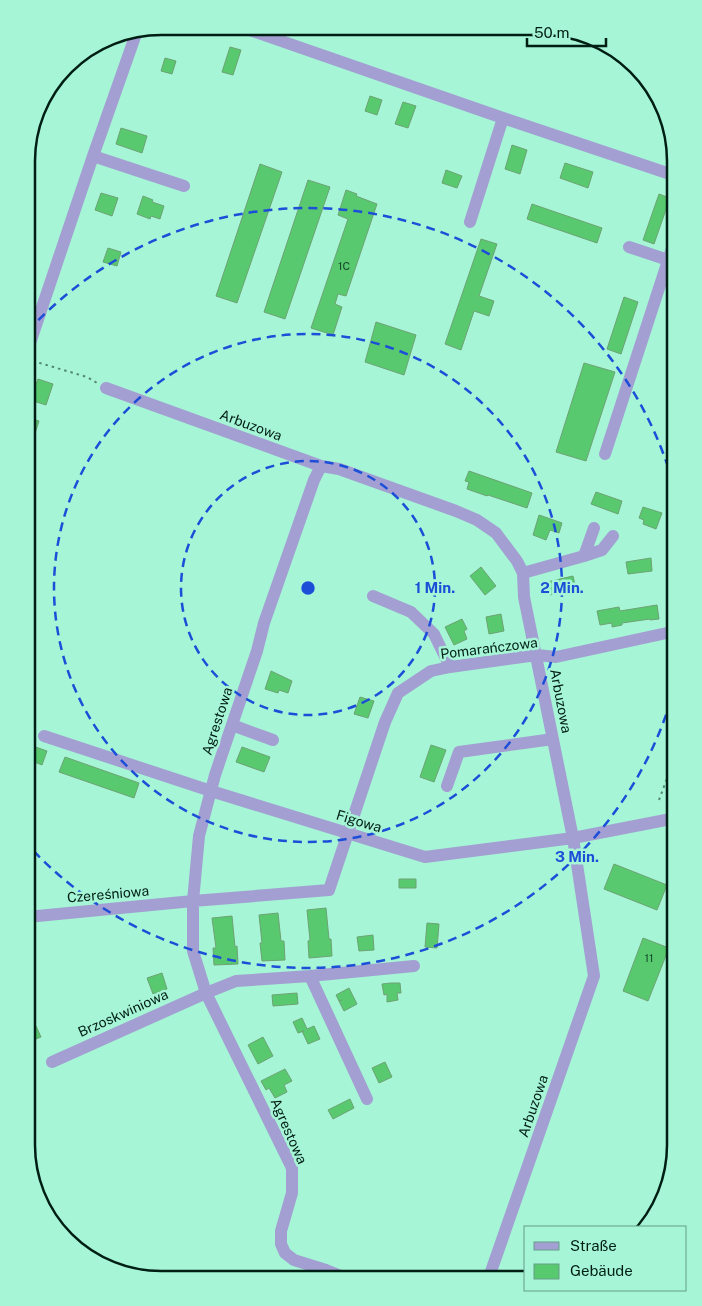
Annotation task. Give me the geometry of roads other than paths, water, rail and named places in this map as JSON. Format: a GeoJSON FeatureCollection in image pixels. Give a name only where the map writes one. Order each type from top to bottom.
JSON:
{"type":"FeatureCollection","features":[{"type":"Feature","properties":{"kind":"street"},"geometry":{"type":"LineString","coordinates":[[264,35],[667,173]]}},
{"type":"Feature","properties":{"kind":"street"},"geometry":{"type":"LineString","coordinates":[[35,328],[135,38]]}},
{"type":"Feature","properties":{"kind":"street"},"geometry":{"type":"LineString","coordinates":[[470,222],[503,118]]}},
{"type":"Feature","properties":{"kind":"street"},"geometry":{"type":"LineString","coordinates":[[93,156],[184,186]]}},
{"type":"Feature","properties":{"kind":"street"},"geometry":{"type":"LineString","coordinates":[[629,247],[667,260]]}},
{"type":"Feature","properties":{"kind":"street"},"geometry":{"type":"LineString","coordinates":[[605,454],[667,263]]}},
{"type":"Feature","properties":{"kind":"street","name":"Arbuzowa"},"geometry":{"type":"LineString","coordinates":[[106,388],[321,466],[339,469],[456,510],[477,520],[496,533],[517,561],[523,573],[524,598],[573,838],[594,976],[491,1271]]}},
{"type":"Feature","properties":{"kind":"street","name":"Agrestowa"},"geometry":{"type":"LineString","coordinates":[[321,466],[264,623],[257,651],[211,791],[199,836],[193,901],[194,951],[206,993],[292,1168],[292,1193],[281,1231],[281,1244],[285,1253],[294,1260],[328,1271]]}},
{"type":"Feature","properties":{"kind":"street"},"geometry":{"type":"LineString","coordinates":[[584,556],[594,528]]}},
{"type":"Feature","properties":{"kind":"street"},"geometry":{"type":"LineString","coordinates":[[523,573],[602,550],[613,536]]}},
{"type":"Feature","properties":{"kind":"street"},"geometry":{"type":"LineString","coordinates":[[373,596],[411,612],[434,634],[450,666]]}},
{"type":"Feature","properties":{"kind":"street","name":"Pomarańczowa"},"geometry":{"type":"LineString","coordinates":[[193,901],[329,890],[385,722],[398,693],[431,671],[450,666],[536,655],[556,658],[667,633]]}},
{"type":"Feature","properties":{"kind":"street"},"geometry":{"type":"LineString","coordinates":[[232,725],[273,740]]}},
{"type":"Feature","properties":{"kind":"street","name":"Figowa"},"geometry":{"type":"LineString","coordinates":[[44,736],[211,791],[425,857],[573,838],[667,820]]}},
{"type":"Feature","properties":{"kind":"street"},"geometry":{"type":"LineString","coordinates":[[447,786],[459,752],[553,739]]}},
{"type":"Feature","properties":{"kind":"street","name":"Czereśniowa"},"geometry":{"type":"LineString","coordinates":[[35,916],[193,901]]}},
{"type":"Feature","properties":{"kind":"street"},"geometry":{"type":"LineString","coordinates":[[206,993],[236,981],[414,966]]}},
{"type":"Feature","properties":{"kind":"street"},"geometry":{"type":"LineString","coordinates":[[310,976],[367,1099]]}},
{"type":"Feature","properties":{"kind":"street","name":"Brzoskwiniowa"},"geometry":{"type":"LineString","coordinates":[[52,1062],[206,993]]}}]}
